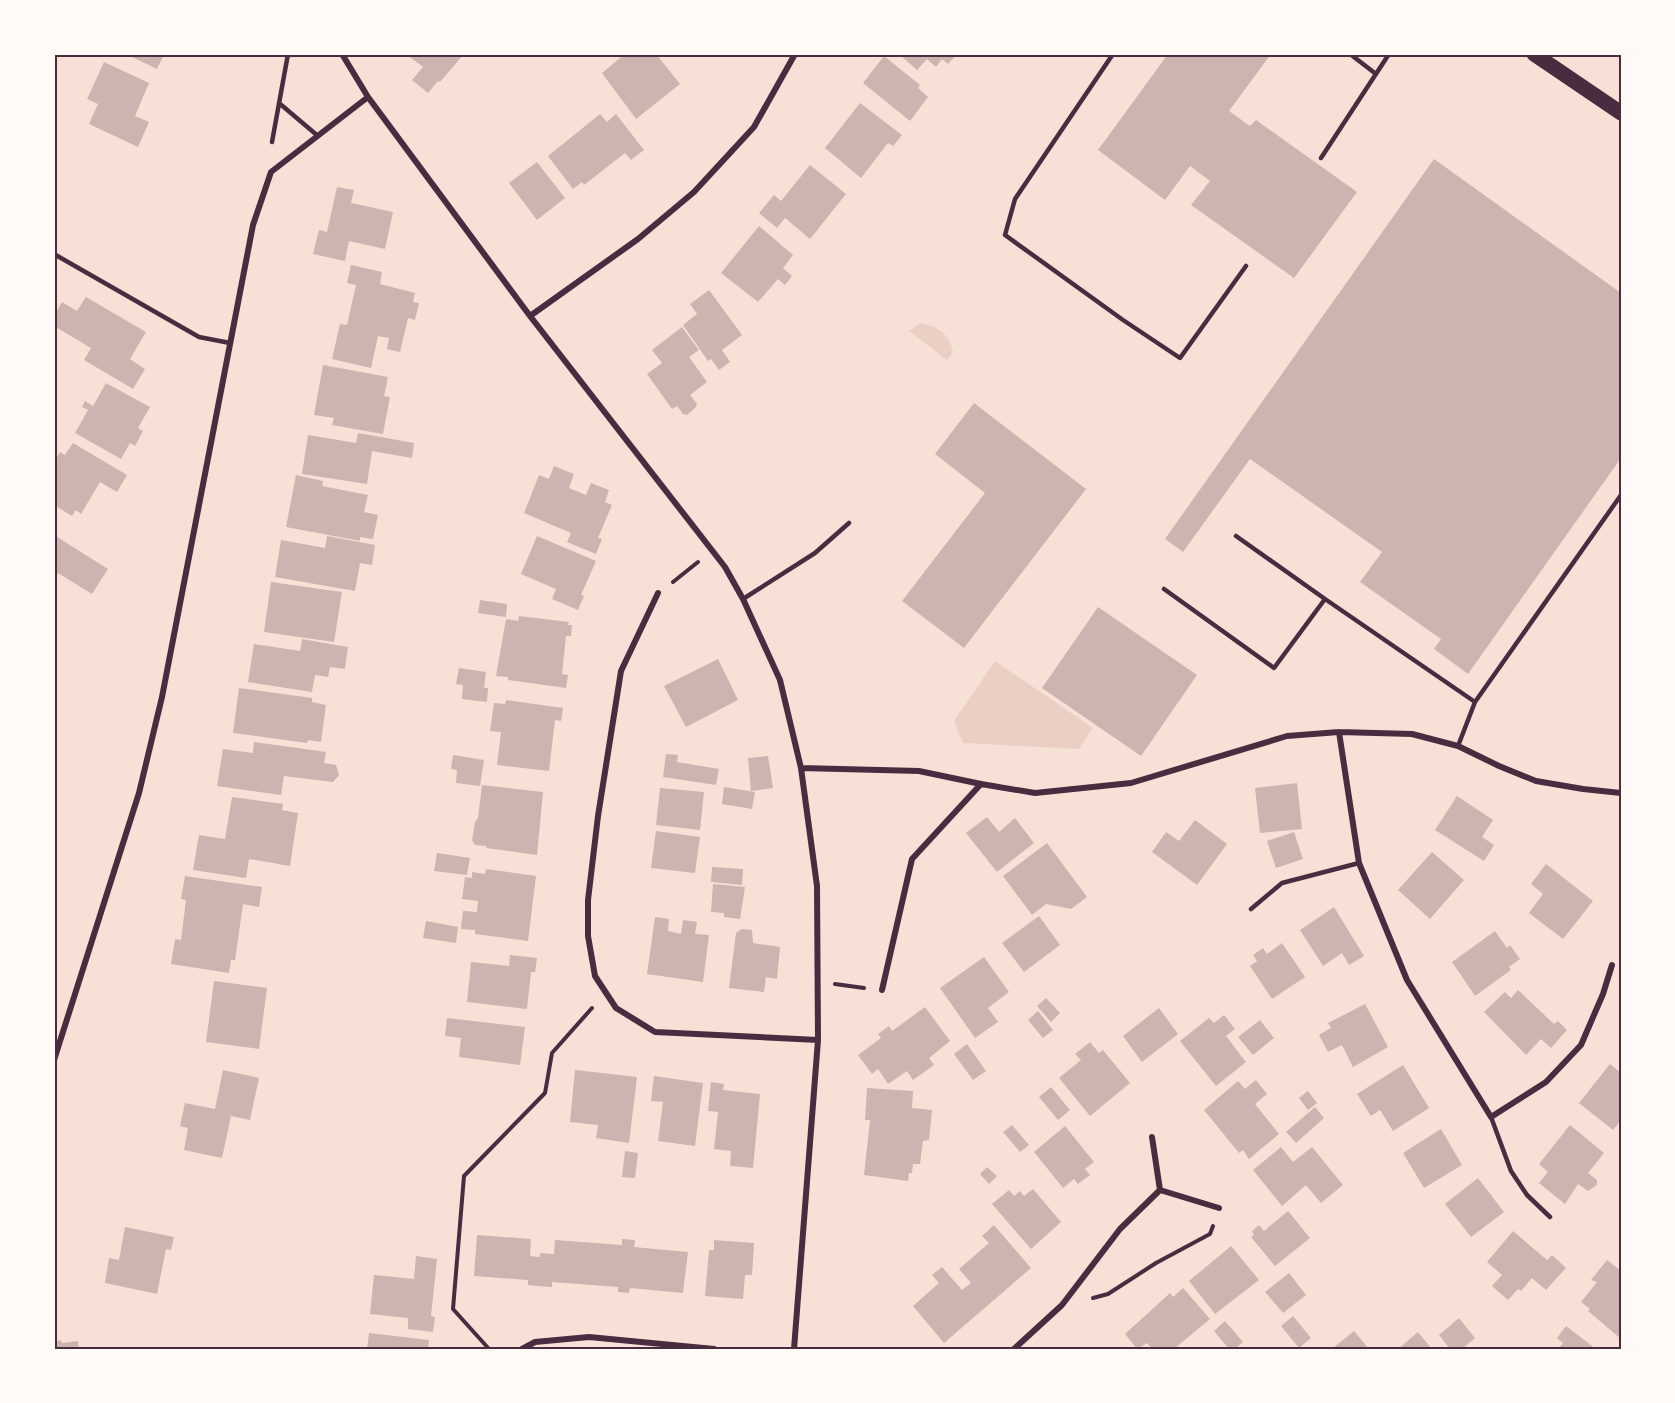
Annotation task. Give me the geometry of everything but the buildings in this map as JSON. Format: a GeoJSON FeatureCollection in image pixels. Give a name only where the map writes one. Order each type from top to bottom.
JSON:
{"type":"FeatureCollection","features":[{"type":"Feature","properties":{"kind":"main road"},"geometry":{"type":"LineString","coordinates":[[1534,54],[1621,112]]}},
{"type":"Feature","properties":{"kind":"street"},"geometry":{"type":"LineString","coordinates":[[342,54],[368,97],[530,316],[725,567],[743,599],[780,680],[801,768],[817,886],[818,1040],[794,1349]]}},
{"type":"Feature","properties":{"kind":"street"},"geometry":{"type":"LineString","coordinates":[[530,316],[638,239],[694,192],[754,127],[795,54]]}},
{"type":"Feature","properties":{"kind":"street"},"geometry":{"type":"LineString","coordinates":[[54,1060],[141,782],[162,697],[253,225],[271,172],[368,97]]}},
{"type":"Feature","properties":{"kind":"street"},"geometry":{"type":"LineString","coordinates":[[658,593],[621,671],[598,816],[588,900],[588,936],[595,976],[616,1008],[655,1032],[818,1040]]}},
{"type":"Feature","properties":{"kind":"street"},"geometry":{"type":"LineString","coordinates":[[801,768],[919,771],[1035,793],[1131,783],[1287,736],[1339,732],[1412,734],[1458,746],[1498,766],[1536,781],[1621,793]]}},
{"type":"Feature","properties":{"kind":"street"},"geometry":{"type":"LineString","coordinates":[[1339,732],[1359,863],[1407,980],[1491,1118],[1546,1082],[1581,1045],[1603,994],[1612,965]]}},
{"type":"Feature","properties":{"kind":"street"},"geometry":{"type":"LineString","coordinates":[[882,990],[912,859],[981,784]]}},
{"type":"Feature","properties":{"kind":"street"},"geometry":{"type":"LineString","coordinates":[[1152,1137],[1160,1190]]}},
{"type":"Feature","properties":{"kind":"street"},"geometry":{"type":"LineString","coordinates":[[1160,1190],[1219,1208]]}},
{"type":"Feature","properties":{"kind":"street"},"geometry":{"type":"LineString","coordinates":[[1014,1349],[1062,1305],[1120,1229],[1160,1190]]}},
{"type":"Feature","properties":{"kind":"street"},"geometry":{"type":"LineString","coordinates":[[522,1349],[535,1342],[589,1337],[714,1349]]}},
{"type":"Feature","properties":{"kind":"lane"},"geometry":{"type":"LineString","coordinates":[[272,142],[288,54]]}},
{"type":"Feature","properties":{"kind":"lane"},"geometry":{"type":"LineString","coordinates":[[1113,54],[1015,199],[1005,235],[1180,358],[1246,266]]}},
{"type":"Feature","properties":{"kind":"lane"},"geometry":{"type":"LineString","coordinates":[[1350,54],[1376,74]]}},
{"type":"Feature","properties":{"kind":"lane"},"geometry":{"type":"LineString","coordinates":[[1321,158],[1389,54]]}},
{"type":"Feature","properties":{"kind":"lane"},"geometry":{"type":"LineString","coordinates":[[279,103],[318,136]]}},
{"type":"Feature","properties":{"kind":"lane"},"geometry":{"type":"LineString","coordinates":[[54,254],[199,337],[230,343]]}},
{"type":"Feature","properties":{"kind":"lane"},"geometry":{"type":"LineString","coordinates":[[1458,746],[1475,702],[1621,495]]}},
{"type":"Feature","properties":{"kind":"lane"},"geometry":{"type":"LineString","coordinates":[[743,599],[815,553],[849,523]]}},
{"type":"Feature","properties":{"kind":"lane"},"geometry":{"type":"LineString","coordinates":[[1236,536],[1475,702]]}},
{"type":"Feature","properties":{"kind":"lane"},"geometry":{"type":"LineString","coordinates":[[1164,589],[1274,668],[1325,599]]}},
{"type":"Feature","properties":{"kind":"lane"},"geometry":{"type":"LineString","coordinates":[[1251,909],[1282,883],[1359,863]]}},
{"type":"Feature","properties":{"kind":"lane"},"geometry":{"type":"LineString","coordinates":[[1491,1118],[1511,1171],[1527,1195],[1550,1217]]}},
{"type":"Feature","properties":{"kind":"path"},"geometry":{"type":"LineString","coordinates":[[658,593],[712,551]]}},
{"type":"Feature","properties":{"kind":"path"},"geometry":{"type":"LineString","coordinates":[[817,982],[882,990]]}},
{"type":"Feature","properties":{"kind":"path"},"geometry":{"type":"LineString","coordinates":[[489,1349],[453,1309],[464,1176],[545,1093],[552,1053],[605,993]]}},
{"type":"Feature","properties":{"kind":"path"},"geometry":{"type":"LineString","coordinates":[[1062,1305],[1108,1294],[1156,1263],[1210,1234],[1219,1208]]}},
{"type":"Feature","properties":{"kind":"shaded area"},"geometry":{"type":"Polygon","coordinates":[[[921,323],[938,329],[949,340],[953,352],[947,360],[909,331],[921,323]]]}},
{"type":"Feature","properties":{"kind":"shaded area"},"geometry":{"type":"Polygon","coordinates":[[[995,661],[1093,728],[1079,749],[963,743],[954,721],[995,661]]]}}]}
